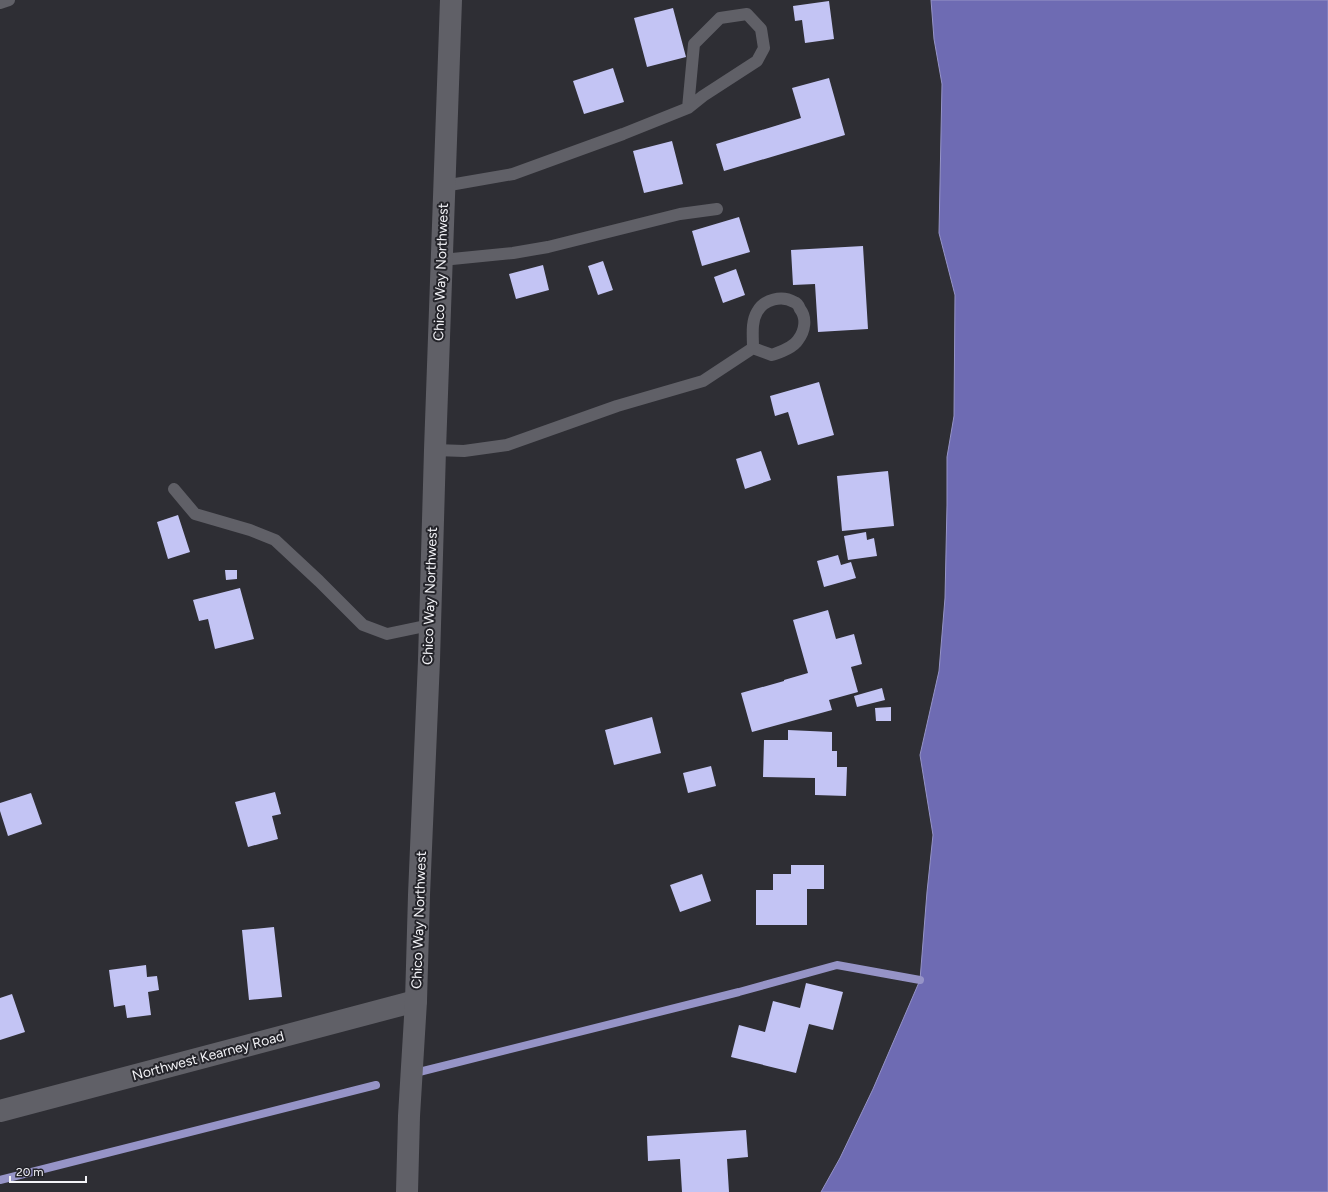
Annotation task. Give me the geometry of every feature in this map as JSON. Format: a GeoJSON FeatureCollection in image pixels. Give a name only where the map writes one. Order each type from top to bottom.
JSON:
{"type":"FeatureCollection","features":[{"type":"Feature","properties":{"kind":"main road","name":"Chico Way Northwest"},"geometry":{"type":"LineString","coordinates":[[408,1192],[409,1116],[416,1001],[451,0]]}},
{"type":"Feature","properties":{"kind":"main road","name":"Northwest Kearney Road"},"geometry":{"type":"LineString","coordinates":[[0,1111],[416,1001]]}},
{"type":"Feature","properties":{"kind":"lane"},"geometry":{"type":"LineString","coordinates":[[0,3],[9,0]]}},
{"type":"Feature","properties":{"kind":"lane"},"geometry":{"type":"LineString","coordinates":[[444,186],[513,174],[623,134],[688,108],[703,96],[757,61],[764,48],[761,29],[747,14],[720,18],[694,44],[688,108]]}},
{"type":"Feature","properties":{"kind":"lane"},"geometry":{"type":"LineString","coordinates":[[442,260],[513,254],[548,247],[680,214],[717,209]]}},
{"type":"Feature","properties":{"kind":"lane"},"geometry":{"type":"LineString","coordinates":[[783,298],[796,302],[804,314],[804,326],[798,341],[785,350],[772,355],[753,348],[752,329],[757,312],[769,300],[783,298]]}},
{"type":"Feature","properties":{"kind":"lane"},"geometry":{"type":"LineString","coordinates":[[435,450],[464,451],[507,445],[617,406],[703,381],[753,348]]}},
{"type":"Feature","properties":{"kind":"lane"},"geometry":{"type":"LineString","coordinates":[[174,489],[195,514],[250,530],[275,540],[319,581],[363,626],[388,634],[430,625]]}},
{"type":"Feature","properties":{"kind":"shaded area"},"geometry":{"type":"Polygon","coordinates":[[[931,0],[1328,0],[1328,1192],[821,1192],[840,1158],[873,1089],[920,980],[933,835],[920,755],[939,671],[945,598],[947,457],[954,416],[955,295],[939,233],[942,84],[934,39],[931,0]]]}},
{"type":"Feature","properties":{"kind":"building"},"geometry":{"type":"Polygon","coordinates":[[[829,1],[834,39],[805,43],[802,20],[795,21],[793,6],[829,1]]]}},
{"type":"Feature","properties":{"kind":"building"},"geometry":{"type":"Polygon","coordinates":[[[673,8],[686,57],[647,67],[634,18],[673,8]]]}},
{"type":"Feature","properties":{"kind":"building"},"geometry":{"type":"Polygon","coordinates":[[[613,68],[624,102],[584,114],[573,81],[613,68]]]}},
{"type":"Feature","properties":{"kind":"building"},"geometry":{"type":"Polygon","coordinates":[[[829,78],[845,135],[724,171],[716,144],[801,118],[792,88],[829,78]]]}},
{"type":"Feature","properties":{"kind":"building"},"geometry":{"type":"Polygon","coordinates":[[[672,141],[683,184],[644,193],[633,151],[672,141]]]}},
{"type":"Feature","properties":{"kind":"building"},"geometry":{"type":"Polygon","coordinates":[[[739,217],[750,252],[702,266],[692,231],[739,217]]]}},
{"type":"Feature","properties":{"kind":"building"},"geometry":{"type":"Polygon","coordinates":[[[863,246],[868,329],[818,332],[815,284],[793,285],[791,250],[863,246]]]}},
{"type":"Feature","properties":{"kind":"building"},"geometry":{"type":"Polygon","coordinates":[[[603,261],[613,290],[598,295],[588,266],[603,261]]]}},
{"type":"Feature","properties":{"kind":"building"},"geometry":{"type":"Polygon","coordinates":[[[543,265],[549,290],[516,299],[509,274],[543,265]]]}},
{"type":"Feature","properties":{"kind":"building"},"geometry":{"type":"Polygon","coordinates":[[[736,269],[745,295],[723,303],[714,277],[736,269]]]}},
{"type":"Feature","properties":{"kind":"building"},"geometry":{"type":"Polygon","coordinates":[[[819,382],[834,435],[798,445],[788,412],[775,416],[770,396],[819,382]]]}},
{"type":"Feature","properties":{"kind":"building"},"geometry":{"type":"Polygon","coordinates":[[[761,451],[771,480],[745,489],[736,459],[761,451]]]}},
{"type":"Feature","properties":{"kind":"building"},"geometry":{"type":"Polygon","coordinates":[[[888,471],[894,526],[842,531],[837,476],[888,471]]]}},
{"type":"Feature","properties":{"kind":"building"},"geometry":{"type":"Polygon","coordinates":[[[178,515],[190,552],[168,559],[157,522],[178,515]]]}},
{"type":"Feature","properties":{"kind":"building"},"geometry":{"type":"Polygon","coordinates":[[[866,532],[867,540],[874,538],[877,556],[848,560],[844,536],[866,532]]]}},
{"type":"Feature","properties":{"kind":"building"},"geometry":{"type":"Polygon","coordinates":[[[838,555],[841,565],[851,562],[856,578],[824,587],[817,561],[838,555]]]}},
{"type":"Feature","properties":{"kind":"building"},"geometry":{"type":"Polygon","coordinates":[[[225,570],[237,570],[237,579],[226,580],[225,570]]]}},
{"type":"Feature","properties":{"kind":"building"},"geometry":{"type":"Polygon","coordinates":[[[240,588],[254,639],[215,649],[208,619],[199,621],[193,600],[240,588]]]}},
{"type":"Feature","properties":{"kind":"building"},"geometry":{"type":"Polygon","coordinates":[[[828,610],[836,639],[854,634],[862,664],[851,667],[858,692],[829,700],[832,710],[752,732],[741,693],[808,673],[793,620],[828,610]]]}},
{"type":"Feature","properties":{"kind":"building"},"geometry":{"type":"Polygon","coordinates":[[[882,688],[885,700],[857,707],[854,696],[882,688]]]}},
{"type":"Feature","properties":{"kind":"building"},"geometry":{"type":"Polygon","coordinates":[[[891,707],[891,721],[876,721],[875,708],[891,707]]]}},
{"type":"Feature","properties":{"kind":"building"},"geometry":{"type":"Polygon","coordinates":[[[652,717],[661,753],[614,765],[605,730],[652,717]]]}},
{"type":"Feature","properties":{"kind":"building"},"geometry":{"type":"Polygon","coordinates":[[[788,730],[832,732],[832,751],[837,751],[837,767],[847,767],[846,796],[815,795],[815,778],[763,777],[764,740],[788,740],[788,730]]]}},
{"type":"Feature","properties":{"kind":"building"},"geometry":{"type":"Polygon","coordinates":[[[711,766],[716,786],[688,793],[683,773],[711,766]]]}},
{"type":"Feature","properties":{"kind":"building"},"geometry":{"type":"Polygon","coordinates":[[[275,792],[281,814],[272,816],[278,839],[248,847],[235,802],[275,792]]]}},
{"type":"Feature","properties":{"kind":"building"},"geometry":{"type":"Polygon","coordinates":[[[31,793],[42,824],[8,836],[0,811],[0,803],[31,793]]]}},
{"type":"Feature","properties":{"kind":"building"},"geometry":{"type":"Polygon","coordinates":[[[791,865],[824,865],[824,889],[807,889],[807,925],[756,925],[756,890],[773,890],[773,874],[791,874],[791,865]]]}},
{"type":"Feature","properties":{"kind":"building"},"geometry":{"type":"Polygon","coordinates":[[[702,874],[711,901],[680,912],[670,885],[702,874]]]}},
{"type":"Feature","properties":{"kind":"building"},"geometry":{"type":"Polygon","coordinates":[[[274,927],[282,997],[249,1000],[242,930],[274,927]]]}},
{"type":"Feature","properties":{"kind":"building"},"geometry":{"type":"Polygon","coordinates":[[[146,965],[147,977],[157,976],[159,990],[148,992],[151,1015],[127,1018],[125,1005],[114,1007],[109,970],[146,965]]]}},
{"type":"Feature","properties":{"kind":"building"},"geometry":{"type":"Polygon","coordinates":[[[806,983],[843,992],[833,1030],[809,1024],[796,1073],[731,1057],[739,1025],[765,1032],[773,1001],[800,1008],[806,983]]]}},
{"type":"Feature","properties":{"kind":"building"},"geometry":{"type":"Polygon","coordinates":[[[12,994],[25,1032],[0,1040],[0,998],[12,994]]]}},
{"type":"Feature","properties":{"kind":"building"},"geometry":{"type":"Polygon","coordinates":[[[746,1130],[748,1157],[727,1159],[729,1192],[682,1192],[680,1159],[648,1161],[647,1136],[746,1130]]]}},
{"type":"Feature","properties":{"kind":"waterway"},"geometry":{"type":"LineString","coordinates":[[419,1072],[739,992],[837,965],[920,980]]}},
{"type":"Feature","properties":{"kind":"waterway"},"geometry":{"type":"LineString","coordinates":[[0,1180],[376,1085]]}}]}
